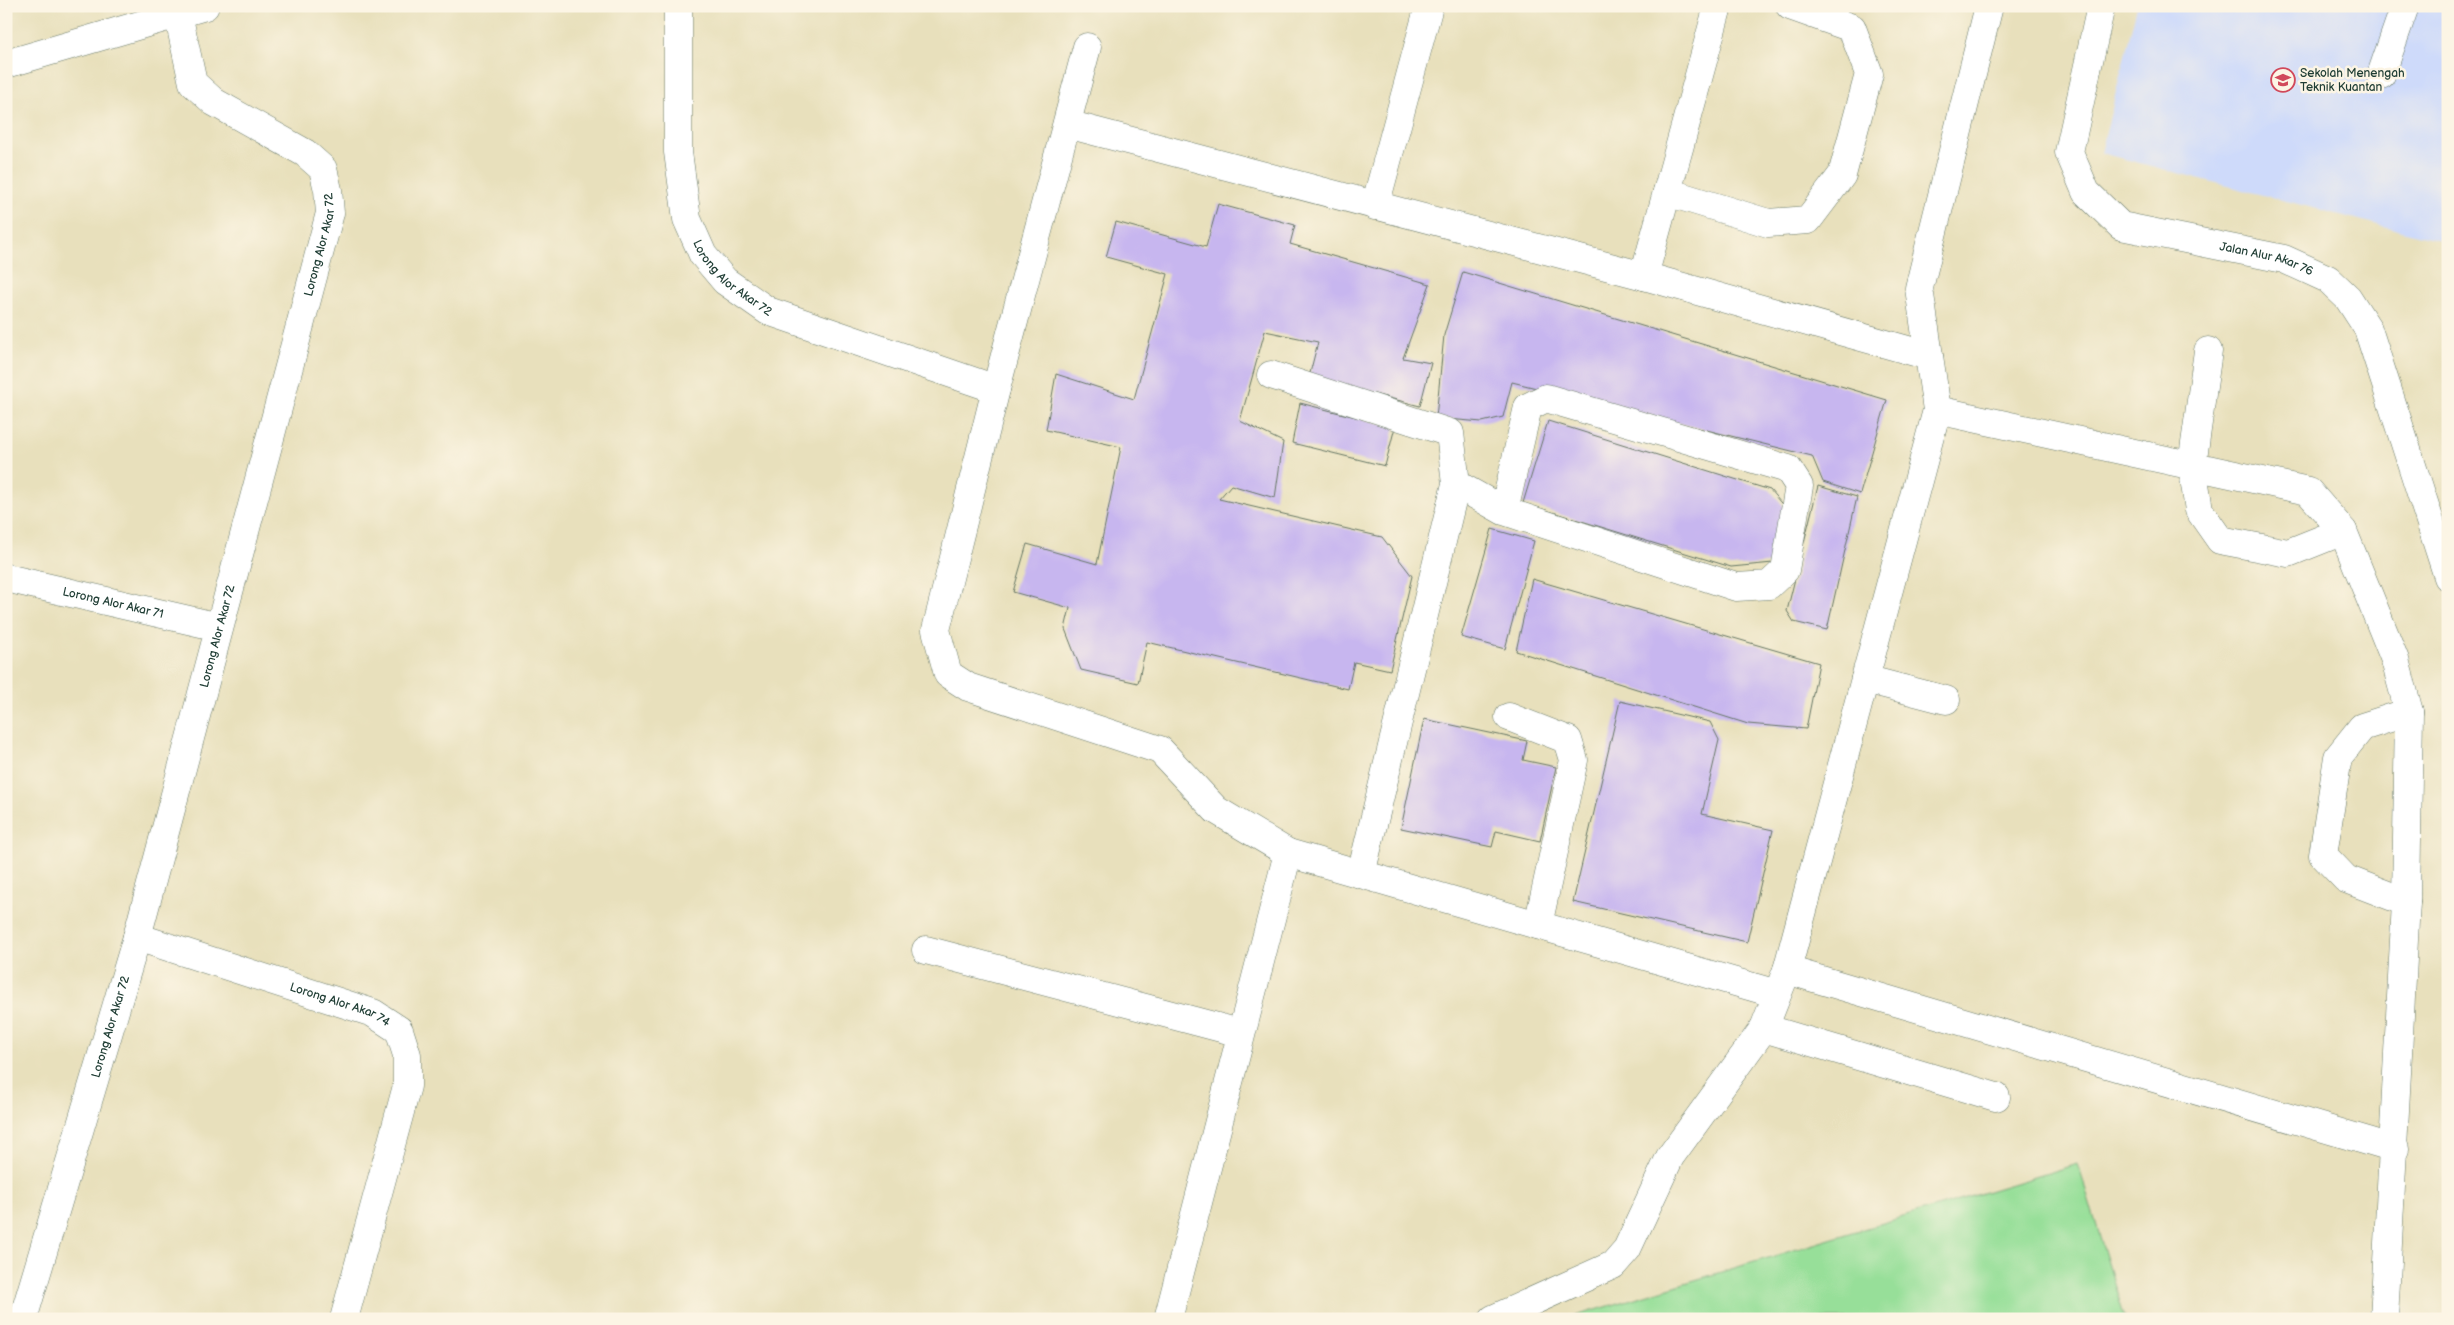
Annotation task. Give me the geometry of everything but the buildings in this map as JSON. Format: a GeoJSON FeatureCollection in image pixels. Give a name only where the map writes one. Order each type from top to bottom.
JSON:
{"type":"FeatureCollection","features":[{"type":"Feature","properties":{"kind":"street"},"geometry":{"type":"LineString","coordinates":[[6,64],[205,6]]}},
{"type":"Feature","properties":{"kind":"street","name":"Lorong Alor Akar 72"},"geometry":{"type":"LineString","coordinates":[[678,6],[678,152],[687,218],[703,255],[725,281],[768,311],[996,389]]}},
{"type":"Feature","properties":{"kind":"street"},"geometry":{"type":"LineString","coordinates":[[1375,206],[1429,6]]}},
{"type":"Feature","properties":{"kind":"street"},"geometry":{"type":"LineString","coordinates":[[1644,276],[1718,6]]}},
{"type":"Feature","properties":{"kind":"street"},"geometry":{"type":"LineString","coordinates":[[1667,192],[1768,223],[1808,220],[1842,175],[1869,74],[1852,28],[1790,6]]}},
{"type":"Feature","properties":{"kind":"street"},"geometry":{"type":"LineString","coordinates":[[1494,1319],[1613,1265],[1627,1249],[1670,1156],[1764,1028],[1782,982],[1937,410],[1919,288],[1989,6]]}},
{"type":"Feature","properties":{"kind":"street","name":"Jalan Alur Akar 76"},"geometry":{"type":"LineString","coordinates":[[2101,6],[2069,152],[2086,192],[2121,226],[2284,259],[2328,279],[2348,298],[2368,329],[2448,577]]}},
{"type":"Feature","properties":{"kind":"street"},"geometry":{"type":"LineString","coordinates":[[2380,76],[2405,6]]}},
{"type":"Feature","properties":{"kind":"street","name":"Lorong Alor Akar 72"},"geometry":{"type":"LineString","coordinates":[[23,1319],[137,937],[330,213],[328,190],[323,169],[304,153],[214,102],[194,83],[178,14]]}},
{"type":"Feature","properties":{"kind":"street"},"geometry":{"type":"LineString","coordinates":[[1087,47],[996,389],[936,630],[948,674],[968,687],[1160,750],[1216,810],[1288,853],[1538,925],[1782,982],[2395,1148]]}},
{"type":"Feature","properties":{"kind":"street"},"geometry":{"type":"LineString","coordinates":[[1067,124],[1644,276],[1929,356]]}},
{"type":"Feature","properties":{"kind":"street"},"geometry":{"type":"LineString","coordinates":[[2208,351],[2192,465],[2199,510],[2220,540],[2288,553],[2343,531]]}},
{"type":"Feature","properties":{"kind":"street"},"geometry":{"type":"LineString","coordinates":[[1272,375],[1450,433],[1456,484],[1361,874]]}},
{"type":"Feature","properties":{"kind":"street"},"geometry":{"type":"LineString","coordinates":[[1456,484],[1504,511],[1736,587],[1769,585],[1785,570],[1800,486],[1788,469],[1546,398],[1528,407],[1504,511]]}},
{"type":"Feature","properties":{"kind":"street"},"geometry":{"type":"LineString","coordinates":[[1937,410],[2308,491],[2343,531],[2395,660],[2409,712],[2406,902],[2395,1148],[2384,1319]]}},
{"type":"Feature","properties":{"kind":"street","name":"Lorong Alor Akar 71"},"geometry":{"type":"LineString","coordinates":[[6,578],[219,627]]}},
{"type":"Feature","properties":{"kind":"street"},"geometry":{"type":"LineString","coordinates":[[1865,679],[1946,700]]}},
{"type":"Feature","properties":{"kind":"street"},"geometry":{"type":"LineString","coordinates":[[2406,902],[2346,878],[2323,855],[2338,757],[2362,726],[2409,712]]}},
{"type":"Feature","properties":{"kind":"street"},"geometry":{"type":"LineString","coordinates":[[1509,717],[1568,740],[1574,760],[1538,925]]}},
{"type":"Feature","properties":{"kind":"street"},"geometry":{"type":"LineString","coordinates":[[1168,1319],[1240,1033],[1288,853]]}},
{"type":"Feature","properties":{"kind":"street","name":"Lorong Alor Akar 74"},"geometry":{"type":"LineString","coordinates":[[137,937],[373,1013],[399,1030],[407,1055],[407,1086],[344,1319]]}},
{"type":"Feature","properties":{"kind":"street"},"geometry":{"type":"LineString","coordinates":[[926,950],[1240,1033]]}},
{"type":"Feature","properties":{"kind":"street"},"geometry":{"type":"LineString","coordinates":[[1764,1028],[1996,1097]]}},
{"type":"Feature","properties":{"kind":"shaded area","name":"Sekolah Menengah Teknik Kuantan"},"geometry":{"type":"Polygon","coordinates":[[[2137,6],[2448,6],[2448,243],[2101,153],[2137,6]]]}},
{"type":"Feature","properties":{"kind":"green space"},"geometry":{"type":"Polygon","coordinates":[[[2078,1164],[2125,1319],[1566,1319],[2078,1164]]]}},
{"type":"Feature","properties":{"kind":"place","name":"Sekolah Menengah Teknik Kuantan"},"geometry":{"type":"Point","coordinates":[2283,80]}}]}
